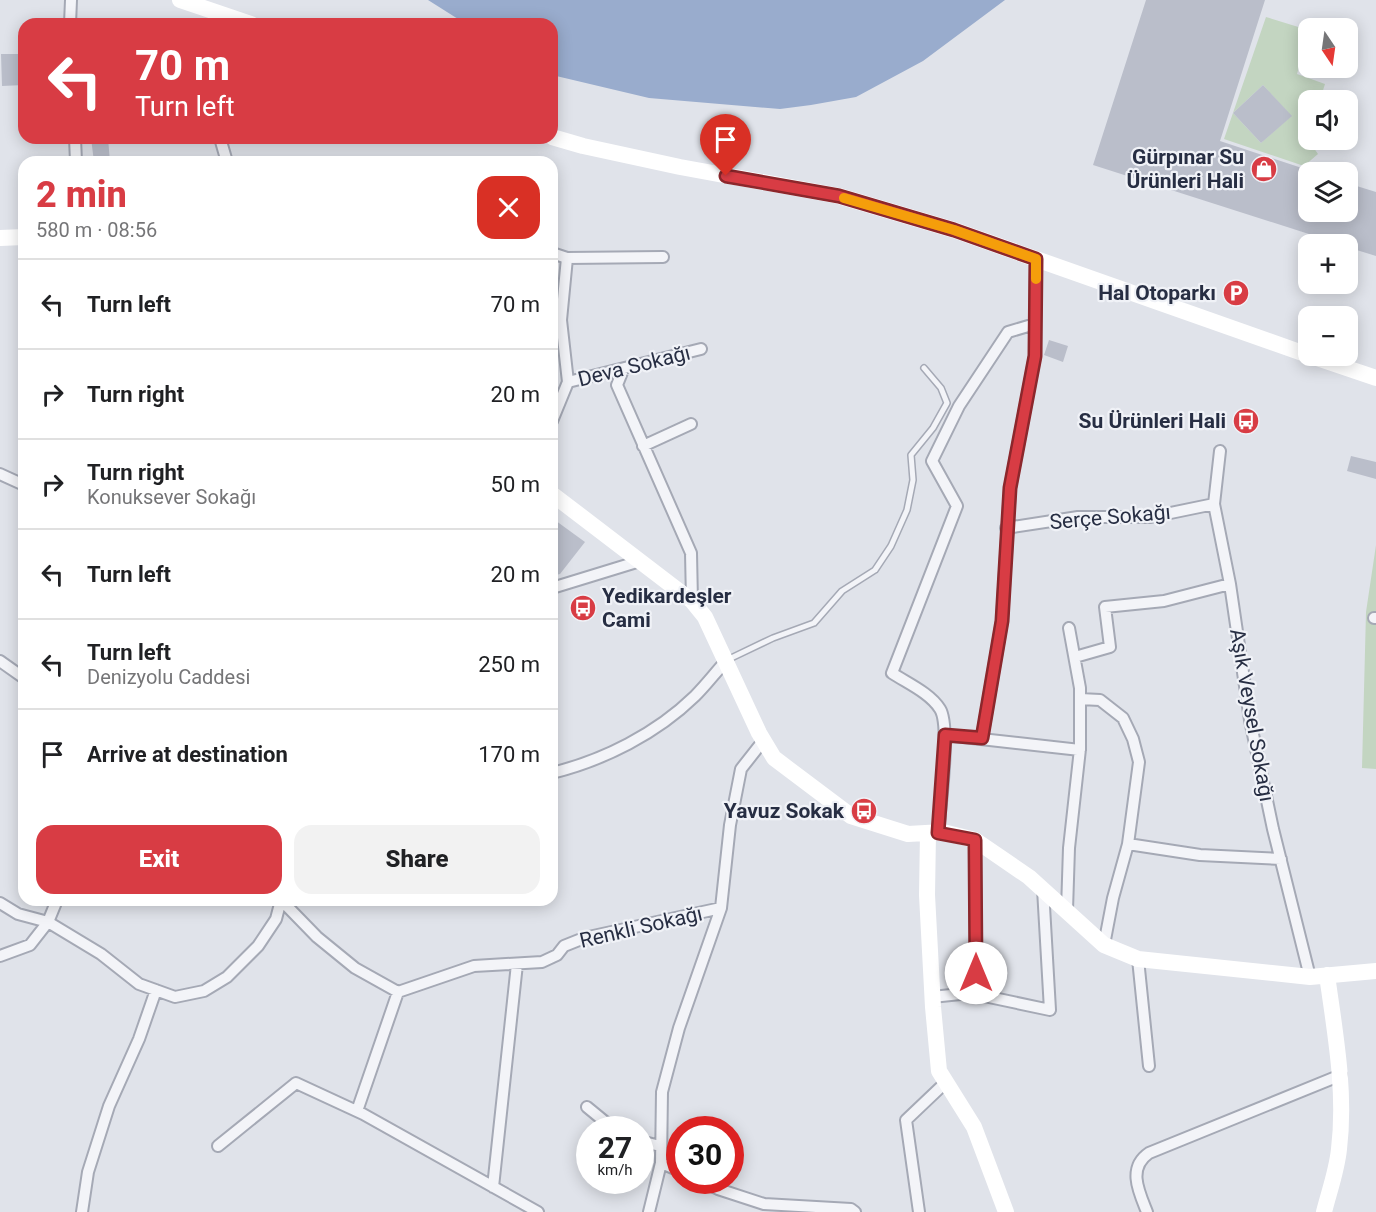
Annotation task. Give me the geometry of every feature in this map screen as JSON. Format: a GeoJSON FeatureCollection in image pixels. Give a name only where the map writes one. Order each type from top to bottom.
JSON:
{"type":"FeatureCollection","features":[{"type":"Feature","properties":{"kind":"street"},"geometry":{"type":"LineString","coordinates":[[70,18],[71,0]]}},
{"type":"Feature","properties":{"kind":"street"},"geometry":{"type":"LineString","coordinates":[[180,0],[233,18]]}},
{"type":"Feature","properties":{"kind":"street"},"geometry":{"type":"LineString","coordinates":[[558,139],[680,167],[839,196],[954,230],[1298,351]]}},
{"type":"Feature","properties":{"kind":"street"},"geometry":{"type":"LineString","coordinates":[[0,238],[18,237]]}},
{"type":"Feature","properties":{"kind":"street"},"geometry":{"type":"LineString","coordinates":[[558,255],[567,258],[663,257]]}},
{"type":"Feature","properties":{"kind":"street"},"geometry":{"type":"LineString","coordinates":[[558,313],[567,258]]}},
{"type":"Feature","properties":{"kind":"street"},"geometry":{"type":"LineString","coordinates":[[982,738],[1002,621],[1010,488],[1035,356],[1036,259]]}},
{"type":"Feature","properties":{"kind":"street"},"geometry":{"type":"LineString","coordinates":[[1006,1212],[974,1127],[939,1071],[932,997],[927,895],[945,735],[941,710],[927,696],[892,673],[957,506],[933,461],[959,406],[1008,332],[1035,324]]}},
{"type":"Feature","properties":{"kind":"street"},"geometry":{"type":"LineString","coordinates":[[558,325],[568,382],[558,406]]}},
{"type":"Feature","properties":{"kind":"street","name":"Deva Sokağı"},"geometry":{"type":"LineString","coordinates":[[568,382],[701,349]]}},
{"type":"Feature","properties":{"kind":"street"},"geometry":{"type":"LineString","coordinates":[[1341,366],[1376,378]]}},
{"type":"Feature","properties":{"kind":"street"},"geometry":{"type":"LineString","coordinates":[[623,370],[617,385],[691,553],[692,601]]}},
{"type":"Feature","properties":{"kind":"street"},"geometry":{"type":"LineString","coordinates":[[643,446],[691,423]]}},
{"type":"Feature","properties":{"kind":"street","name":"Aşık Veysel Sokağı"},"geometry":{"type":"LineString","coordinates":[[1220,451],[1214,504],[1230,584],[1250,720],[1281,859],[1319,976]]}},
{"type":"Feature","properties":{"kind":"street"},"geometry":{"type":"LineString","coordinates":[[0,474],[18,482]]}},
{"type":"Feature","properties":{"kind":"street"},"geometry":{"type":"LineString","coordinates":[[558,499],[692,601],[705,617],[763,741],[774,758],[851,816],[908,834],[933,833],[975,840],[1029,877],[1104,945],[1138,960],[1319,976],[1376,970]]}},
{"type":"Feature","properties":{"kind":"street","name":"Serçe Sokağı"},"geometry":{"type":"LineString","coordinates":[[1006,528],[1078,517],[1150,517],[1214,504]]}},
{"type":"Feature","properties":{"kind":"street"},"geometry":{"type":"LineString","coordinates":[[558,586],[640,561]]}},
{"type":"Feature","properties":{"kind":"street"},"geometry":{"type":"LineString","coordinates":[[1075,657],[1110,647],[1105,607],[1164,601],[1230,584]]}},
{"type":"Feature","properties":{"kind":"street"},"geometry":{"type":"LineString","coordinates":[[1066,910],[1069,848],[1080,750],[1080,699],[1070,628]]}},
{"type":"Feature","properties":{"kind":"street"},"geometry":{"type":"LineString","coordinates":[[0,661],[18,674]]}},
{"type":"Feature","properties":{"kind":"street"},"geometry":{"type":"LineString","coordinates":[[558,771],[607,755],[643,735],[694,696],[726,661]]}},
{"type":"Feature","properties":{"kind":"street"},"geometry":{"type":"LineString","coordinates":[[1080,699],[1100,700],[1123,718],[1133,739],[1139,762],[1128,844],[1113,898],[1104,945]]}},
{"type":"Feature","properties":{"kind":"street"},"geometry":{"type":"LineString","coordinates":[[945,735],[1080,750]]}},
{"type":"Feature","properties":{"kind":"street"},"geometry":{"type":"LineString","coordinates":[[649,1212],[661,1162],[662,1092],[679,1028],[721,908],[730,825],[741,769],[763,741]]}},
{"type":"Feature","properties":{"kind":"street"},"geometry":{"type":"LineString","coordinates":[[970,993],[976,973],[975,840]]}},
{"type":"Feature","properties":{"kind":"street"},"geometry":{"type":"LineString","coordinates":[[1128,844],[1200,855],[1281,859]]}},
{"type":"Feature","properties":{"kind":"street"},"geometry":{"type":"LineString","coordinates":[[932,997],[970,993],[1050,1010],[1043,889]]}},
{"type":"Feature","properties":{"kind":"street"},"geometry":{"type":"LineString","coordinates":[[0,903],[18,914],[48,922],[101,954],[139,984],[175,997],[204,991],[227,977],[258,946],[276,919],[279,906]]}},
{"type":"Feature","properties":{"kind":"street"},"geometry":{"type":"LineString","coordinates":[[0,956],[30,945],[48,922],[55,906]]}},
{"type":"Feature","properties":{"kind":"street"},"geometry":{"type":"LineString","coordinates":[[287,906],[317,937],[355,968],[398,992],[357,1111]]}},
{"type":"Feature","properties":{"kind":"street","name":"Renkli Sokağı"},"geometry":{"type":"LineString","coordinates":[[398,992],[474,966],[542,962],[557,955],[564,946],[584,938],[721,908]]}},
{"type":"Feature","properties":{"kind":"street"},"geometry":{"type":"LineString","coordinates":[[1138,960],[1149,1066]]}},
{"type":"Feature","properties":{"kind":"street"},"geometry":{"type":"LineString","coordinates":[[493,1187],[517,964]]}},
{"type":"Feature","properties":{"kind":"street"},"geometry":{"type":"LineString","coordinates":[[1319,976],[1341,1075],[1339,1151],[1324,1212]]}},
{"type":"Feature","properties":{"kind":"street"},"geometry":{"type":"LineString","coordinates":[[82,1212],[88,1172],[109,1106],[140,1039],[156,990]]}},
{"type":"Feature","properties":{"kind":"street"},"geometry":{"type":"LineString","coordinates":[[1147,1212],[1136,1178],[1141,1159],[1149,1153],[1341,1075]]}},
{"type":"Feature","properties":{"kind":"street"},"geometry":{"type":"LineString","coordinates":[[919,1212],[906,1120],[946,1082]]}},
{"type":"Feature","properties":{"kind":"street"},"geometry":{"type":"LineString","coordinates":[[218,1146],[296,1083],[357,1111],[538,1212]]}},
{"type":"Feature","properties":{"kind":"street"},"geometry":{"type":"LineString","coordinates":[[587,1107],[598,1116]]}},
{"type":"Feature","properties":{"kind":"street"},"geometry":{"type":"LineString","coordinates":[[654,1144],[660,1146]]}},
{"type":"Feature","properties":{"kind":"street"},"geometry":{"type":"LineString","coordinates":[[661,1162],[666,1164]]}},
{"type":"Feature","properties":{"kind":"street"},"geometry":{"type":"LineString","coordinates":[[733,1194],[764,1204],[851,1209],[855,1212]]}},
{"type":"Feature","properties":{"kind":"lane"},"geometry":{"type":"LineString","coordinates":[[726,661],[773,638],[814,624],[842,591],[876,570],[891,546],[907,510],[914,480],[911,455],[933,428],[947,403],[941,388],[924,368]]}},
{"type":"Feature","properties":{"kind":"green space"},"geometry":{"type":"Polygon","coordinates":[[[1266,17],[1298,27],[1298,78],[1308,78],[1325,84],[1323,90],[1298,90],[1298,150],[1315,150],[1318,154],[1309,162],[1298,162],[1298,164],[1224,139],[1266,17]],[[1263,85],[1233,113],[1261,143],[1291,116],[1263,85]]]}},
{"type":"Feature","properties":{"kind":"green space"},"geometry":{"type":"Polygon","coordinates":[[[1376,545],[1376,769],[1362,768],[1366,612],[1376,545]]]}},
{"type":"Feature","properties":{"kind":"water"},"geometry":{"type":"Polygon","coordinates":[[[428,0],[1005,0],[923,61],[856,97],[780,109],[649,98],[558,76],[558,18],[456,18],[428,0]]]}},
{"type":"Feature","properties":{"kind":"building"},"geometry":{"type":"Polygon","coordinates":[[[1146,0],[1265,0],[1220,141],[1298,167],[1298,222],[1358,222],[1358,186],[1376,192],[1376,256],[1358,250],[1358,234],[1309,234],[1093,165],[1146,0]]]}},
{"type":"Feature","properties":{"kind":"building"},"geometry":{"type":"Polygon","coordinates":[[[1,54],[18,54],[18,85],[2,86],[1,54]]]}},
{"type":"Feature","properties":{"kind":"building"},"geometry":{"type":"Polygon","coordinates":[[[1263,85],[1292,116],[1261,143],[1233,113],[1263,85]]]}},
{"type":"Feature","properties":{"kind":"building"},"geometry":{"type":"Polygon","coordinates":[[[92,144],[108,144],[110,156],[93,156],[92,144]]]}},
{"type":"Feature","properties":{"kind":"building"},"geometry":{"type":"Polygon","coordinates":[[[1049,340],[1068,346],[1063,362],[1044,355],[1049,340]]]}},
{"type":"Feature","properties":{"kind":"building"},"geometry":{"type":"Polygon","coordinates":[[[1351,456],[1376,462],[1376,479],[1347,471],[1351,456]]]}},
{"type":"Feature","properties":{"kind":"building"},"geometry":{"type":"Polygon","coordinates":[[[558,522],[585,542],[558,574],[558,522]]]}},
{"type":"Feature","properties":{"kind":"slow traffic"},"geometry":{"type":"LineString","coordinates":[[844,198],[954,230],[1036,259],[1036,279]]}},
{"type":"Feature","properties":{"kind":"place","name":"Gürpınar Su Ürünleri Hali"},"geometry":{"type":"Point","coordinates":[1264,169]}},
{"type":"Feature","properties":{"kind":"place","name":"Hal Otoparkı"},"geometry":{"type":"Point","coordinates":[1236,293]}},
{"type":"Feature","properties":{"kind":"place","name":"Su Ürünleri Hali"},"geometry":{"type":"Point","coordinates":[1246,421]}},
{"type":"Feature","properties":{"kind":"place","name":"Yedikardeşler Cami"},"geometry":{"type":"Point","coordinates":[583,608]}},
{"type":"Feature","properties":{"kind":"place","name":"Yavuz Sokak"},"geometry":{"type":"Point","coordinates":[864,811]}},
{"type":"Feature","properties":{"kind":"route"},"geometry":{"type":"LineString","coordinates":[[726,176],[839,196],[954,230],[1036,259],[1035,356],[1010,488],[1002,621],[982,738],[945,735],[938,833],[943,832],[975,840],[976,973]]}}]}
